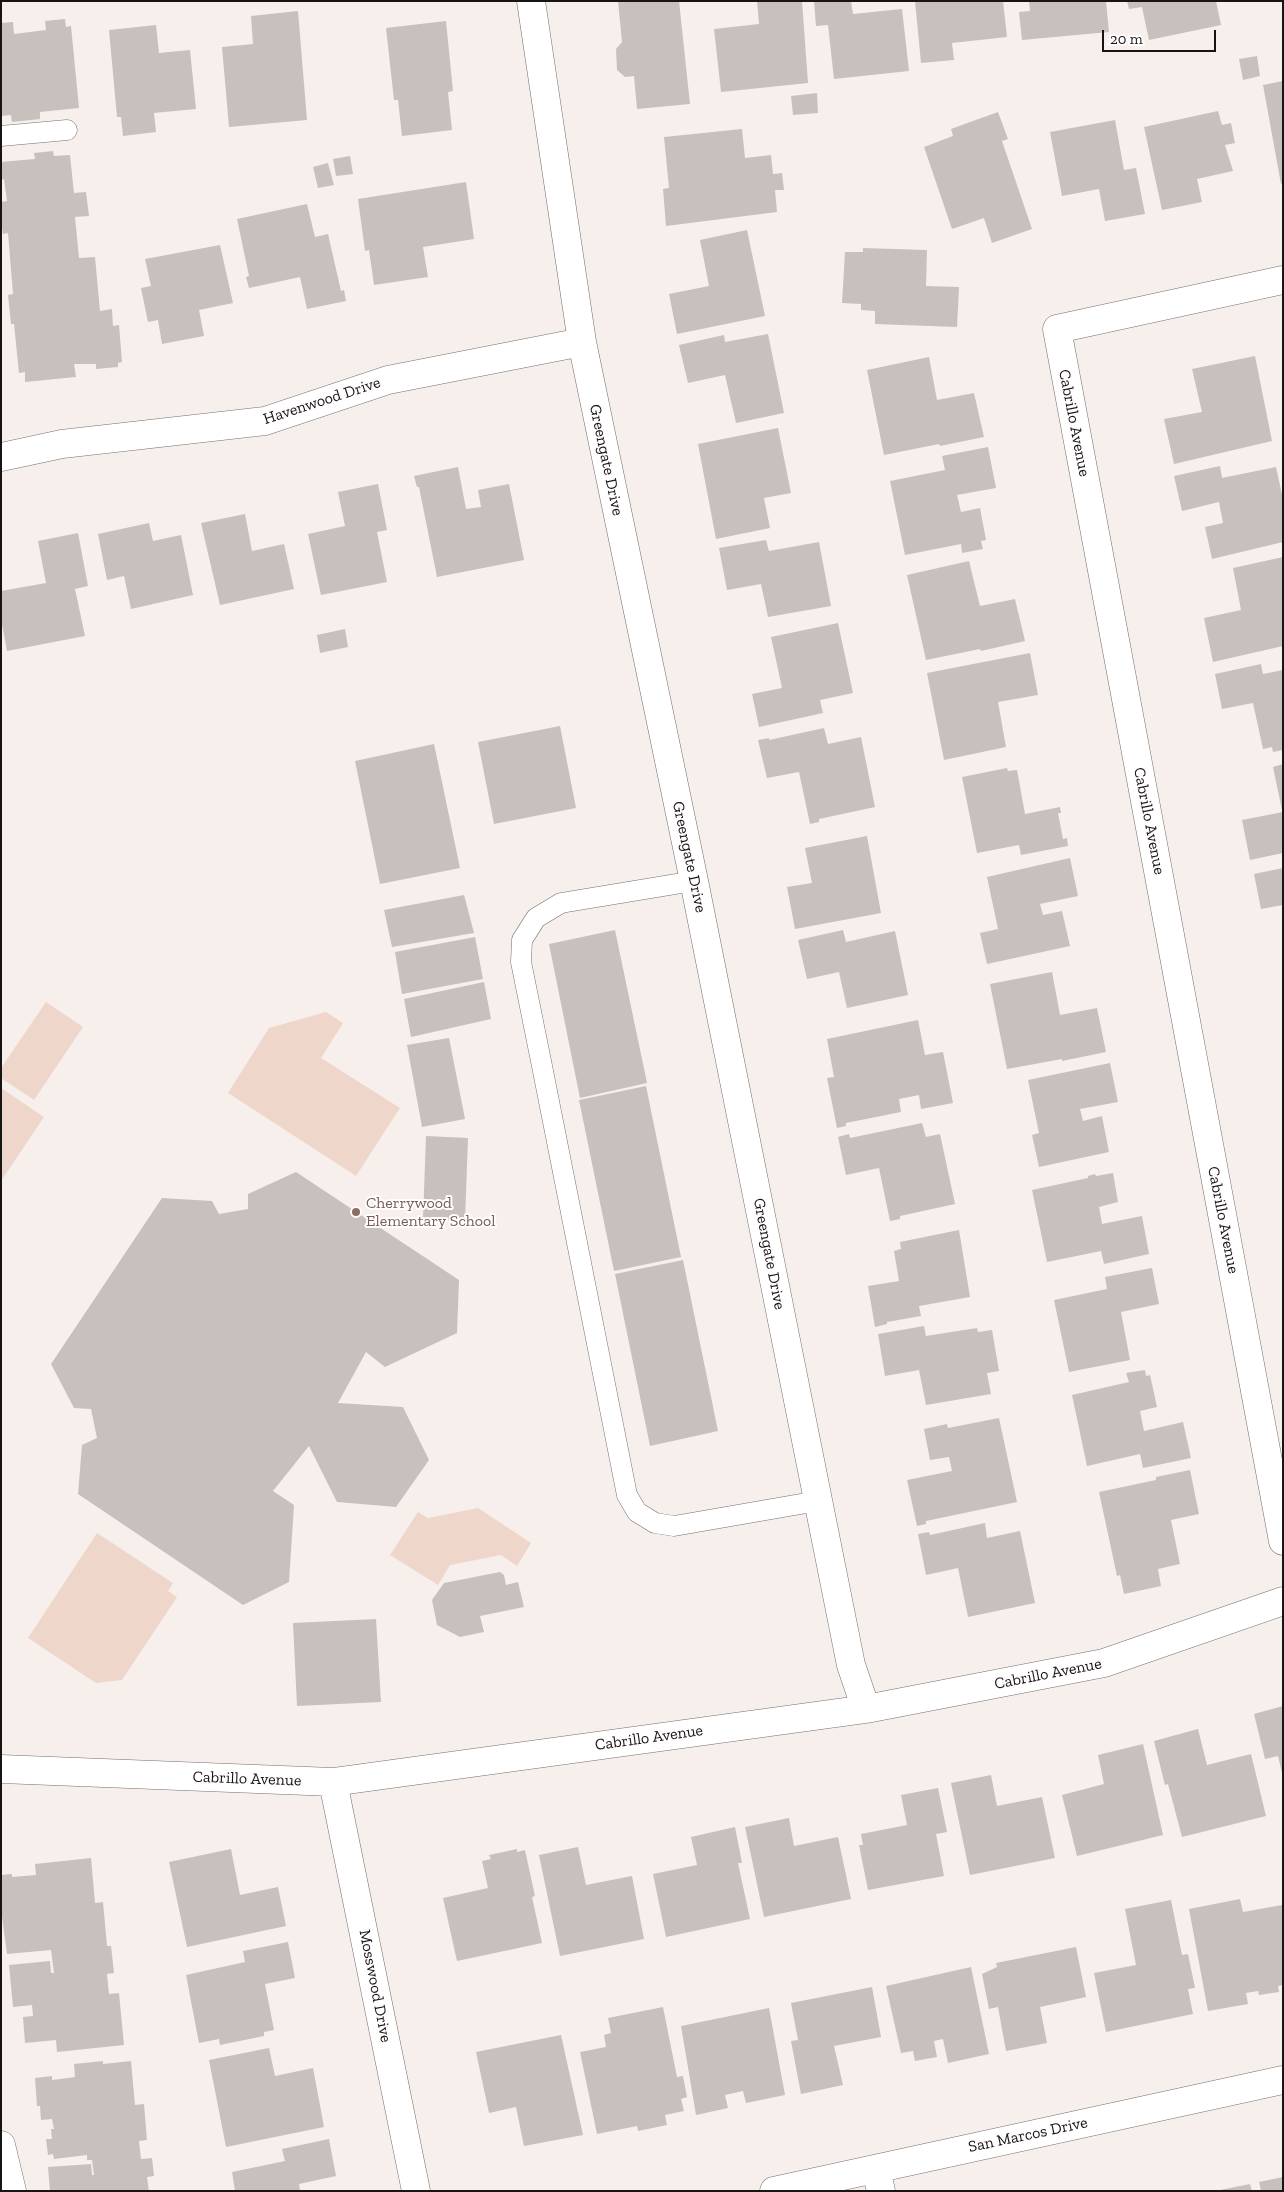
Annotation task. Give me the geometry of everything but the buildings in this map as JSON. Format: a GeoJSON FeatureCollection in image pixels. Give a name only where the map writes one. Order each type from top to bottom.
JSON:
{"type":"FeatureCollection","features":[{"type":"Feature","properties":{"kind":"street","name":"Greengate Drive"},"geometry":{"type":"LineString","coordinates":[[531,1],[582,342],[694,881],[851,1664],[866,1709]]}},
{"type":"Feature","properties":{"kind":"street","name":"Cabrillo Avenue"},"geometry":{"type":"LineString","coordinates":[[1283,280],[1057,329],[1283,1541]]}},
{"type":"Feature","properties":{"kind":"street","name":"Havenwood Drive"},"geometry":{"type":"LineString","coordinates":[[1,457],[62,444],[265,421],[388,380],[582,342]]}},
{"type":"Feature","properties":{"kind":"street","name":"Cabrillo Avenue"},"geometry":{"type":"LineString","coordinates":[[1,1769],[333,1782],[866,1709],[1104,1664],[1283,1601]]}},
{"type":"Feature","properties":{"kind":"street","name":"Mosswood Drive"},"geometry":{"type":"LineString","coordinates":[[333,1782],[416,2191]]}},
{"type":"Feature","properties":{"kind":"street","name":"San Marcos Drive"},"geometry":{"type":"LineString","coordinates":[[774,2191],[878,2180],[1283,2080]]}},
{"type":"Feature","properties":{"kind":"street"},"geometry":{"type":"LineString","coordinates":[[1,2145],[12,2191]]}},
{"type":"Feature","properties":{"kind":"lane"},"geometry":{"type":"LineString","coordinates":[[1,136],[67,130]]}},
{"type":"Feature","properties":{"kind":"lane"},"geometry":{"type":"LineString","coordinates":[[694,881],[561,903],[536,918],[522,940],[521,962],[627,1495],[637,1512],[655,1523],[674,1526],[818,1501]]}},
{"type":"Feature","properties":{"kind":"shaded area"},"geometry":{"type":"Polygon","coordinates":[[[46,1002],[83,1027],[34,1100],[1,1078],[1,1068],[46,1002]]]}},
{"type":"Feature","properties":{"kind":"shaded area"},"geometry":{"type":"Polygon","coordinates":[[[326,1012],[343,1023],[321,1058],[400,1108],[356,1176],[228,1093],[269,1028],[326,1012]]]}},
{"type":"Feature","properties":{"kind":"shaded area"},"geometry":{"type":"Polygon","coordinates":[[[1,1088],[44,1117],[1,1181],[1,1088]]]}},
{"type":"Feature","properties":{"kind":"shaded area"},"geometry":{"type":"Polygon","coordinates":[[[478,1508],[531,1543],[517,1566],[501,1555],[450,1565],[438,1585],[390,1555],[418,1512],[428,1518],[478,1508]]]}},
{"type":"Feature","properties":{"kind":"shaded area"},"geometry":{"type":"Polygon","coordinates":[[[97,1533],[173,1583],[168,1591],[177,1597],[122,1680],[96,1683],[28,1638],[97,1533]]]}},
{"type":"Feature","properties":{"kind":"place","name":"Cherrywood Elementary School"},"geometry":{"type":"Point","coordinates":[356,1212]}}]}
